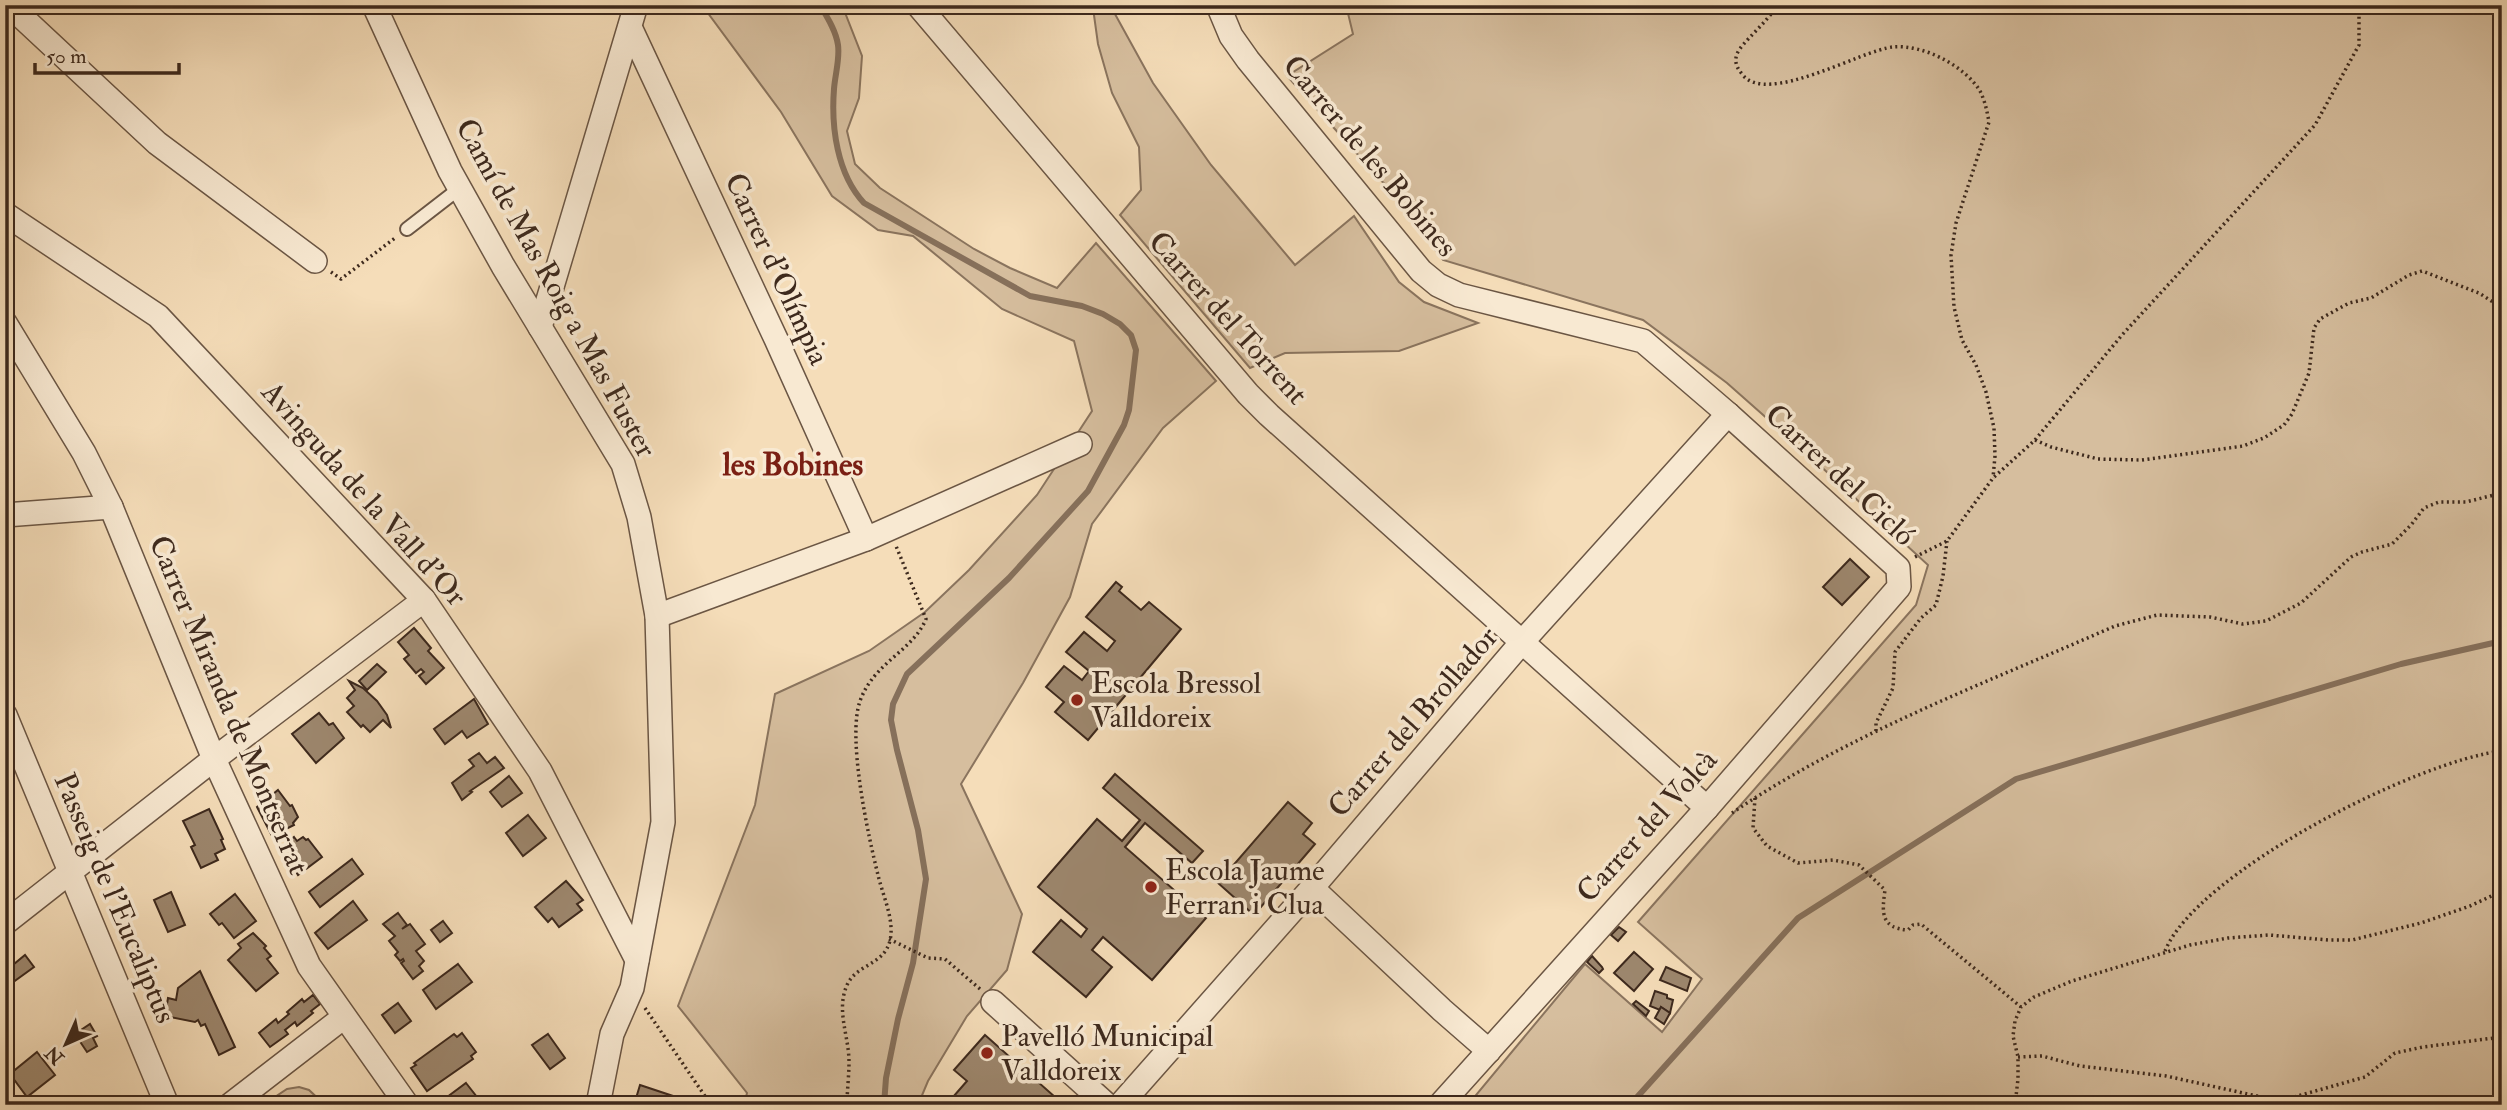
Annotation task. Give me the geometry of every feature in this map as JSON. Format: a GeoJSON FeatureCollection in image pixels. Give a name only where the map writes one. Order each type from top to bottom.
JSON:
{"type":"FeatureCollection","features":[{"type":"Feature","properties":{"kind":"street"},"geometry":{"type":"LineString","coordinates":[[9,5],[157,143],[315,261]]}},
{"type":"Feature","properties":{"kind":"street","name":"Camí de Mas Roig a Mas Fuster"},"geometry":{"type":"LineString","coordinates":[[374,5],[460,188],[503,266],[623,464],[639,517],[657,616],[663,822],[632,988],[612,1034],[598,1105]]}},
{"type":"Feature","properties":{"kind":"street","name":"Carrer del Torrent"},"geometry":{"type":"LineString","coordinates":[[918,5],[1248,394],[1707,808]]}},
{"type":"Feature","properties":{"kind":"street","name":"Carrer de les Bobines"},"geometry":{"type":"LineString","coordinates":[[1218,5],[1231,36],[1248,60],[1421,271],[1438,285],[1459,295],[1643,341],[1728,414]]}},
{"type":"Feature","properties":{"kind":"street"},"geometry":{"type":"LineString","coordinates":[[540,327],[633,16]]}},
{"type":"Feature","properties":{"kind":"street","name":"Carrer d'Olímpia"},"geometry":{"type":"LineString","coordinates":[[633,16],[866,539]]}},
{"type":"Feature","properties":{"kind":"street","name":"Avinguda de la Vall d'Or"},"geometry":{"type":"LineString","coordinates":[[5,214],[158,316],[424,600],[541,771],[637,960]]}},
{"type":"Feature","properties":{"kind":"street","name":"Carrer Miranda de Montserrat"},"geometry":{"type":"LineString","coordinates":[[5,323],[84,453],[111,507],[214,759],[309,966],[407,1105]]}},
{"type":"Feature","properties":{"kind":"street","name":"Carrer del Brollador"},"geometry":{"type":"LineString","coordinates":[[1120,1105],[1312,888],[1522,642],[1728,414]]}},
{"type":"Feature","properties":{"kind":"street","name":"Carrer del Cicló"},"geometry":{"type":"LineString","coordinates":[[1728,414],[1898,577]]}},
{"type":"Feature","properties":{"kind":"street"},"geometry":{"type":"LineString","coordinates":[[657,616],[866,539],[1080,444]]}},
{"type":"Feature","properties":{"kind":"street"},"geometry":{"type":"LineString","coordinates":[[5,515],[111,507]]}},
{"type":"Feature","properties":{"kind":"street","name":"Carrer del Volcà"},"geometry":{"type":"LineString","coordinates":[[1440,1105],[1707,808],[1898,577]]}},
{"type":"Feature","properties":{"kind":"street"},"geometry":{"type":"LineString","coordinates":[[5,923],[214,759],[424,600]]}},
{"type":"Feature","properties":{"kind":"street","name":"Passeig de l'Eucaliptus"},"geometry":{"type":"LineString","coordinates":[[5,716],[167,1105]]}},
{"type":"Feature","properties":{"kind":"street"},"geometry":{"type":"LineString","coordinates":[[1312,888],[1489,1051]]}},
{"type":"Feature","properties":{"kind":"street"},"geometry":{"type":"LineString","coordinates":[[993,1002],[1107,1105]]}},
{"type":"Feature","properties":{"kind":"street"},"geometry":{"type":"LineString","coordinates":[[230,1105],[344,1017]]}},
{"type":"Feature","properties":{"kind":"lane"},"geometry":{"type":"LineString","coordinates":[[407,229],[460,188]]}},
{"type":"Feature","properties":{"kind":"path"},"geometry":{"type":"LineString","coordinates":[[1777,5],[1766,22],[1737,53],[1736,64],[1744,77],[1756,83],[1769,84],[1805,77],[1892,47],[1917,50],[1940,58],[1962,73],[1978,89],[1987,106],[1989,122],[1956,223],[1951,256],[1954,307],[1962,340],[1976,365],[1986,392],[1994,429],[1996,456],[1993,478]]}},
{"type":"Feature","properties":{"kind":"path"},"geometry":{"type":"LineString","coordinates":[[1898,577],[1947,541],[1993,478],[2035,440],[2122,335],[2315,125],[2359,45],[2359,5]]}},
{"type":"Feature","properties":{"kind":"path"},"geometry":{"type":"LineString","coordinates":[[315,261],[341,279],[407,229]]}},
{"type":"Feature","properties":{"kind":"path"},"geometry":{"type":"LineString","coordinates":[[2035,440],[2098,459],[2141,460],[2243,446],[2264,438],[2284,425],[2292,414],[2309,373],[2314,328],[2320,319],[2349,303],[2371,298],[2409,275],[2422,271],[2479,293],[2502,308]]}},
{"type":"Feature","properties":{"kind":"path"},"geometry":{"type":"LineString","coordinates":[[1707,808],[1724,818],[1769,788],[1876,731],[2126,622],[2157,615],[2210,617],[2243,624],[2266,621],[2301,603],[2351,557],[2392,544],[2424,508],[2439,502],[2466,502],[2502,493]]}},
{"type":"Feature","properties":{"kind":"path"},"geometry":{"type":"LineString","coordinates":[[847,1105],[849,1062],[841,1009],[847,985],[854,975],[879,959],[887,949],[891,928],[872,852],[855,740],[855,720],[861,699],[877,671],[917,635],[926,619],[888,529]]}},
{"type":"Feature","properties":{"kind":"path"},"geometry":{"type":"LineString","coordinates":[[1876,731],[1876,723],[1893,688],[1895,652],[1913,627],[1936,605],[1947,541]]}},
{"type":"Feature","properties":{"kind":"path"},"geometry":{"type":"LineString","coordinates":[[2165,951],[2170,938],[2208,898],[2254,862],[2307,828],[2415,775],[2468,757],[2502,751]]}},
{"type":"Feature","properties":{"kind":"path"},"geometry":{"type":"LineString","coordinates":[[1769,788],[1755,798],[1753,828],[1767,846],[1798,863],[1833,860],[1859,865],[1885,890],[1882,912],[1888,923],[1893,927],[1908,930],[1913,925],[1921,924],[2021,1006]]}},
{"type":"Feature","properties":{"kind":"path"},"geometry":{"type":"LineString","coordinates":[[2015,1105],[2018,1057],[2013,1036],[2015,1021],[2021,1006],[2034,997],[2165,951],[2228,938],[2269,935],[2352,940],[2421,923],[2470,906],[2502,891]]}},
{"type":"Feature","properties":{"kind":"path"},"geometry":{"type":"LineString","coordinates":[[889,939],[928,958],[945,960],[968,977],[993,1002]]}},
{"type":"Feature","properties":{"kind":"path"},"geometry":{"type":"LineString","coordinates":[[632,988],[711,1105]]}},
{"type":"Feature","properties":{"kind":"path"},"geometry":{"type":"LineString","coordinates":[[2018,1057],[2042,1056],[2080,1066],[2166,1076],[2266,1098],[2294,1097],[2365,1077],[2395,1053],[2424,1046],[2502,1037]]}},
{"type":"Feature","properties":{"kind":"shaded area"},"geometry":{"type":"Polygon","coordinates":[[[702,5],[842,5],[862,56],[859,98],[847,131],[855,164],[880,188],[974,249],[1057,288],[1096,243],[1216,381],[1163,428],[1092,524],[1070,597],[1023,683],[961,784],[1022,914],[1007,970],[967,1016],[928,1081],[918,1105],[744,1105],[747,1093],[678,1006],[755,805],[775,694],[869,651],[925,612],[969,570],[1037,495],[1092,411],[1074,341],[1002,309],[913,236],[878,230],[832,196],[781,112],[702,5]]]}},
{"type":"Feature","properties":{"kind":"shaded area"},"geometry":{"type":"Polygon","coordinates":[[[1095,5],[1110,5],[1153,83],[1211,165],[1295,265],[1354,216],[1399,282],[1424,302],[1478,323],[1399,351],[1285,353],[1250,368],[1120,215],[1141,190],[1139,147],[1112,93],[1098,44],[1093,8],[1095,5]]]}},
{"type":"Feature","properties":{"kind":"shaded area"},"geometry":{"type":"Polygon","coordinates":[[[1346,5],[2502,5],[2502,1105],[1471,1105],[1471,1101],[1585,964],[1662,1032],[1702,979],[1638,922],[1916,605],[1928,565],[1727,383],[1643,320],[1443,260],[1388,188],[1287,76],[1353,34],[1346,5]]]}},
{"type":"Feature","properties":{"kind":"shaded area"},"geometry":{"type":"Polygon","coordinates":[[[299,1087],[309,1090],[325,1105],[263,1105],[287,1089],[299,1087]]]}},
{"type":"Feature","properties":{"kind":"building"},"geometry":{"type":"Polygon","coordinates":[[[1850,559],[1869,577],[1842,605],[1823,587],[1850,559]]]}},
{"type":"Feature","properties":{"kind":"building"},"geometry":{"type":"Polygon","coordinates":[[[1116,582],[1122,587],[1119,591],[1141,610],[1149,602],[1181,629],[1088,740],[1055,712],[1064,702],[1046,687],[1064,666],[1082,680],[1089,671],[1066,652],[1084,632],[1107,651],[1115,641],[1086,617],[1116,582]]]}},
{"type":"Feature","properties":{"kind":"building"},"geometry":{"type":"Polygon","coordinates":[[[414,628],[431,648],[428,651],[444,668],[426,684],[419,676],[424,672],[421,669],[416,673],[404,659],[409,655],[398,642],[414,628]]]}},
{"type":"Feature","properties":{"kind":"building"},"geometry":{"type":"Polygon","coordinates":[[[377,664],[386,672],[367,690],[359,681],[377,664]]]}},
{"type":"Feature","properties":{"kind":"building"},"geometry":{"type":"Polygon","coordinates":[[[349,681],[363,688],[377,701],[387,715],[391,728],[383,720],[370,732],[363,725],[361,727],[347,712],[354,706],[347,698],[355,690],[349,681]]]}},
{"type":"Feature","properties":{"kind":"building"},"geometry":{"type":"Polygon","coordinates":[[[474,699],[488,724],[467,738],[462,731],[445,744],[434,729],[474,699]]]}},
{"type":"Feature","properties":{"kind":"building"},"geometry":{"type":"Polygon","coordinates":[[[319,713],[329,725],[333,723],[344,738],[316,763],[292,734],[319,713]]]}},
{"type":"Feature","properties":{"kind":"building"},"geometry":{"type":"Polygon","coordinates":[[[479,753],[487,763],[495,757],[504,768],[470,791],[472,792],[462,800],[452,783],[474,766],[469,760],[479,753]]]}},
{"type":"Feature","properties":{"kind":"building"},"geometry":{"type":"Polygon","coordinates":[[[1115,774],[1203,851],[1192,863],[1145,823],[1125,847],[1206,918],[1152,980],[1103,937],[1092,950],[1112,967],[1086,997],[1033,952],[1061,920],[1081,937],[1087,929],[1038,887],[1097,819],[1122,841],[1140,820],[1103,788],[1115,774]]]}},
{"type":"Feature","properties":{"kind":"building"},"geometry":{"type":"Polygon","coordinates":[[[509,776],[522,793],[502,807],[490,792],[509,776]]]}},
{"type":"Feature","properties":{"kind":"building"},"geometry":{"type":"Polygon","coordinates":[[[278,790],[290,806],[292,805],[298,817],[294,825],[272,836],[257,807],[278,790]]]}},
{"type":"Feature","properties":{"kind":"building"},"geometry":{"type":"Polygon","coordinates":[[[1288,802],[1312,823],[1303,834],[1315,844],[1254,915],[1218,883],[1288,802]]]}},
{"type":"Feature","properties":{"kind":"building"},"geometry":{"type":"Polygon","coordinates":[[[209,809],[225,849],[215,854],[218,860],[201,868],[191,847],[195,845],[183,821],[209,809]]]}},
{"type":"Feature","properties":{"kind":"building"},"geometry":{"type":"Polygon","coordinates":[[[528,815],[546,838],[523,856],[506,833],[528,815]]]}},
{"type":"Feature","properties":{"kind":"building"},"geometry":{"type":"Polygon","coordinates":[[[294,837],[297,841],[303,837],[308,839],[322,857],[298,875],[285,856],[294,850],[288,842],[294,837]]]}},
{"type":"Feature","properties":{"kind":"building"},"geometry":{"type":"Polygon","coordinates":[[[352,859],[363,874],[320,907],[309,892],[352,859]]]}},
{"type":"Feature","properties":{"kind":"building"},"geometry":{"type":"Polygon","coordinates":[[[566,881],[583,900],[577,904],[582,910],[559,927],[552,918],[548,922],[535,907],[566,881]]]}},
{"type":"Feature","properties":{"kind":"building"},"geometry":{"type":"Polygon","coordinates":[[[171,892],[185,925],[168,932],[154,900],[171,892]]]}},
{"type":"Feature","properties":{"kind":"building"},"geometry":{"type":"Polygon","coordinates":[[[235,894],[256,921],[234,938],[222,923],[219,925],[210,914],[235,894]]]}},
{"type":"Feature","properties":{"kind":"building"},"geometry":{"type":"Polygon","coordinates":[[[353,901],[367,920],[328,949],[315,933],[353,901]]]}},
{"type":"Feature","properties":{"kind":"building"},"geometry":{"type":"Polygon","coordinates":[[[398,913],[407,925],[402,929],[410,924],[425,944],[416,951],[424,961],[419,966],[423,971],[413,979],[401,963],[403,959],[400,961],[395,955],[398,952],[389,941],[395,936],[383,924],[398,913]]]}},
{"type":"Feature","properties":{"kind":"building"},"geometry":{"type":"Polygon","coordinates":[[[443,921],[452,933],[440,942],[431,930],[443,921]]]}},
{"type":"Feature","properties":{"kind":"building"},"geometry":{"type":"Polygon","coordinates":[[[1619,927],[1626,932],[1618,941],[1611,935],[1619,927]]]}},
{"type":"Feature","properties":{"kind":"building"},"geometry":{"type":"Polygon","coordinates":[[[253,933],[266,946],[264,948],[271,956],[267,959],[278,973],[256,991],[228,960],[241,948],[238,944],[253,933]]]}},
{"type":"Feature","properties":{"kind":"building"},"geometry":{"type":"Polygon","coordinates":[[[1634,952],[1653,969],[1634,991],[1614,973],[1634,952]]]}},
{"type":"Feature","properties":{"kind":"building"},"geometry":{"type":"Polygon","coordinates":[[[6,954],[14,964],[25,955],[34,967],[5,988],[6,954]]]}},
{"type":"Feature","properties":{"kind":"building"},"geometry":{"type":"Polygon","coordinates":[[[1592,956],[1603,969],[1599,973],[1587,962],[1592,956]]]}},
{"type":"Feature","properties":{"kind":"building"},"geometry":{"type":"Polygon","coordinates":[[[458,964],[472,982],[436,1009],[423,990],[458,964]]]}},
{"type":"Feature","properties":{"kind":"building"},"geometry":{"type":"Polygon","coordinates":[[[1666,967],[1691,978],[1687,991],[1660,980],[1666,967]]]}},
{"type":"Feature","properties":{"kind":"building"},"geometry":{"type":"Polygon","coordinates":[[[200,971],[235,1047],[219,1055],[205,1024],[201,1026],[198,1020],[195,1022],[165,1016],[168,998],[176,1000],[178,988],[200,971]]]}},
{"type":"Feature","properties":{"kind":"building"},"geometry":{"type":"Polygon","coordinates":[[[1655,991],[1673,1000],[1670,1013],[1661,1007],[1660,1010],[1650,1006],[1655,991]]]}},
{"type":"Feature","properties":{"kind":"building"},"geometry":{"type":"Polygon","coordinates":[[[313,995],[320,1004],[311,1011],[313,1013],[297,1026],[295,1022],[285,1030],[288,1034],[270,1047],[259,1033],[276,1019],[278,1023],[302,999],[304,1002],[313,995]]]}},
{"type":"Feature","properties":{"kind":"building"},"geometry":{"type":"Polygon","coordinates":[[[1636,1001],[1649,1011],[1646,1016],[1633,1004],[1636,1001]]]}},
{"type":"Feature","properties":{"kind":"building"},"geometry":{"type":"Polygon","coordinates":[[[398,1003],[411,1021],[395,1033],[382,1015],[398,1003]]]}},
{"type":"Feature","properties":{"kind":"building"},"geometry":{"type":"Polygon","coordinates":[[[1661,1007],[1670,1013],[1664,1024],[1655,1018],[1661,1007]]]}},
{"type":"Feature","properties":{"kind":"building"},"geometry":{"type":"Polygon","coordinates":[[[90,1024],[97,1036],[93,1038],[97,1046],[87,1052],[75,1034],[90,1024]]]}},
{"type":"Feature","properties":{"kind":"building"},"geometry":{"type":"Polygon","coordinates":[[[462,1033],[476,1052],[471,1056],[473,1059],[427,1091],[411,1068],[416,1065],[414,1063],[454,1034],[457,1037],[462,1033]]]}},
{"type":"Feature","properties":{"kind":"building"},"geometry":{"type":"Polygon","coordinates":[[[548,1034],[565,1058],[550,1069],[532,1045],[548,1034]]]}},
{"type":"Feature","properties":{"kind":"building","name":"Pavelló Municipal Valldoreix"},"geometry":{"type":"Polygon","coordinates":[[[985,1035],[1064,1105],[946,1105],[967,1081],[954,1070],[985,1035]]]}},
{"type":"Feature","properties":{"kind":"building"},"geometry":{"type":"Polygon","coordinates":[[[37,1052],[55,1075],[27,1097],[10,1074],[37,1052]]]}},
{"type":"Feature","properties":{"kind":"building"},"geometry":{"type":"Polygon","coordinates":[[[466,1083],[481,1102],[487,1097],[493,1105],[439,1103],[466,1083]]]}},
{"type":"Feature","properties":{"kind":"building"},"geometry":{"type":"Polygon","coordinates":[[[640,1085],[679,1098],[677,1105],[634,1105],[640,1085]]]}},
{"type":"Feature","properties":{"kind":"waterway"},"geometry":{"type":"LineString","coordinates":[[820,5],[838,45],[833,104],[838,149],[848,178],[864,203],[1030,296],[1082,306],[1103,314],[1120,324],[1131,335],[1136,350],[1129,410],[1124,425],[1088,491],[1009,578],[907,674],[893,704],[891,720],[918,830],[926,879],[913,963],[886,1078],[884,1105]]}},
{"type":"Feature","properties":{"kind":"waterway"},"geometry":{"type":"LineString","coordinates":[[1630,1105],[1798,918],[2016,779],[2401,664],[2502,641]]}},
{"type":"Feature","properties":{"kind":"place","name":"Escola Bressol Valldoreix"},"geometry":{"type":"Point","coordinates":[1077,700]}},
{"type":"Feature","properties":{"kind":"place","name":"Escola Jaume Ferran i Clua"},"geometry":{"type":"Point","coordinates":[1151,887]}},
{"type":"Feature","properties":{"kind":"place","name":"Pavelló Municipal Valldoreix"},"geometry":{"type":"Point","coordinates":[987,1053]}},
{"type":"Feature","properties":{"kind":"district","name":"les Bobines"},"geometry":{"type":"Point","coordinates":[793,465]}}]}
